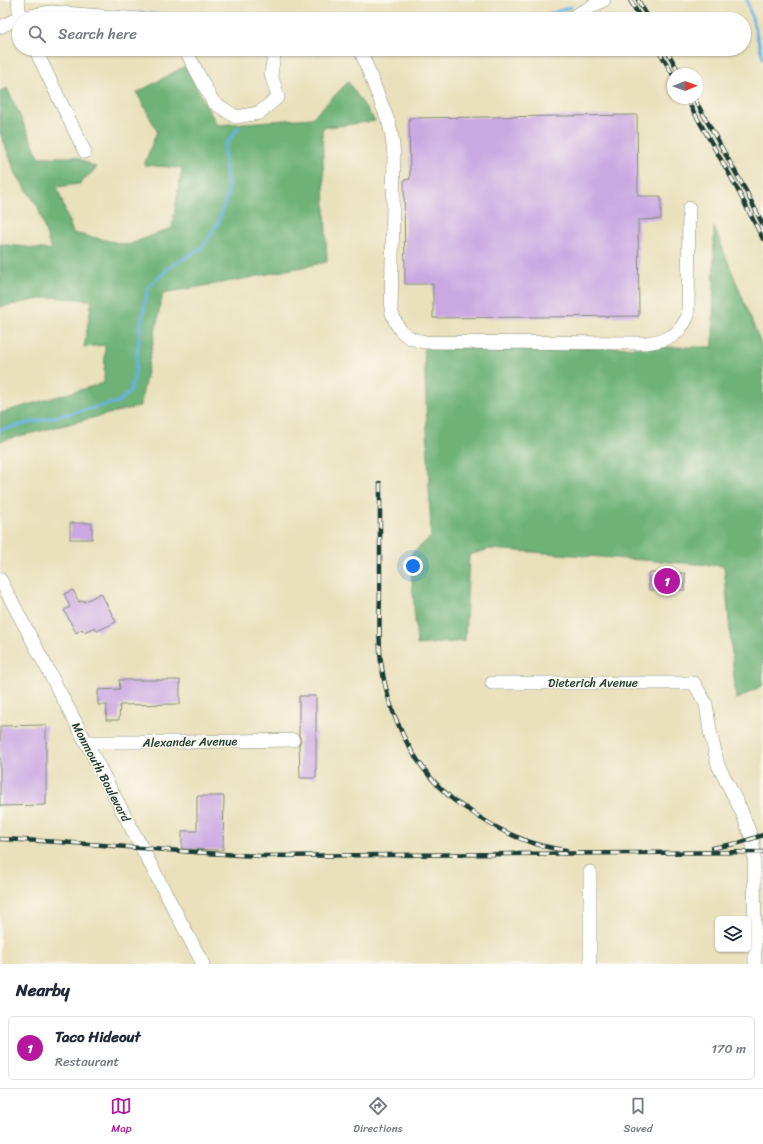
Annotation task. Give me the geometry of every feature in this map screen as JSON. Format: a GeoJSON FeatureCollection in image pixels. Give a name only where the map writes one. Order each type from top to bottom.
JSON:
{"type":"FeatureCollection","features":[{"type":"Feature","properties":{"kind":"street"},"geometry":{"type":"LineString","coordinates":[[18,0],[19,12]]}},
{"type":"Feature","properties":{"kind":"street"},"geometry":{"type":"LineString","coordinates":[[582,12],[604,0]]}},
{"type":"Feature","properties":{"kind":"street"},"geometry":{"type":"LineString","coordinates":[[0,28],[12,23]]}},
{"type":"Feature","properties":{"kind":"street"},"geometry":{"type":"LineString","coordinates":[[38,56],[85,152]]}},
{"type":"Feature","properties":{"kind":"street"},"geometry":{"type":"LineString","coordinates":[[189,56],[213,102],[236,117],[260,113],[278,98],[271,74],[274,56]]}},
{"type":"Feature","properties":{"kind":"street"},"geometry":{"type":"LineString","coordinates":[[363,56],[389,123],[392,137],[394,155],[391,310],[395,324],[409,338],[425,342],[638,343],[661,341],[669,338],[676,334],[684,326],[688,316],[689,208]]}},
{"type":"Feature","properties":{"kind":"street","name":"Monmouth Boulevard"},"geometry":{"type":"LineString","coordinates":[[0,579],[203,964]]}},
{"type":"Feature","properties":{"kind":"street","name":"Dieterich Avenue"},"geometry":{"type":"LineString","coordinates":[[492,683],[694,683],[706,704],[710,731],[718,765],[741,810],[752,839],[754,852],[755,964]]}},
{"type":"Feature","properties":{"kind":"street","name":"Alexander Avenue"},"geometry":{"type":"LineString","coordinates":[[86,742],[293,740]]}},
{"type":"Feature","properties":{"kind":"street"},"geometry":{"type":"LineString","coordinates":[[590,872],[590,964]]}},
{"type":"Feature","properties":{"kind":"green space"},"geometry":{"type":"Polygon","coordinates":[[[185,66],[217,125],[312,118],[348,82],[375,121],[322,128],[327,262],[163,293],[140,406],[0,441],[0,413],[104,383],[105,345],[84,347],[92,300],[50,297],[0,307],[0,244],[51,250],[38,207],[16,174],[0,132],[0,91],[7,88],[39,157],[76,157],[97,168],[79,184],[57,187],[73,233],[128,245],[172,228],[182,168],[144,165],[157,131],[137,93],[185,66]]]}},
{"type":"Feature","properties":{"kind":"green space"},"geometry":{"type":"Polygon","coordinates":[[[714,227],[763,349],[763,685],[736,700],[724,566],[490,549],[469,555],[465,641],[417,645],[410,555],[431,537],[424,348],[713,347],[714,227]]]}},
{"type":"Feature","properties":{"kind":"building"},"geometry":{"type":"Polygon","coordinates":[[[637,115],[638,196],[661,196],[661,219],[638,220],[639,316],[433,318],[433,284],[405,284],[404,180],[410,179],[409,118],[637,115]]]}},
{"type":"Feature","properties":{"kind":"building"},"geometry":{"type":"Polygon","coordinates":[[[70,523],[92,523],[92,539],[70,539],[70,523]]]}},
{"type":"Feature","properties":{"kind":"building"},"geometry":{"type":"Polygon","coordinates":[[[648,573],[685,573],[685,590],[649,590],[648,573]]]}},
{"type":"Feature","properties":{"kind":"building"},"geometry":{"type":"Polygon","coordinates":[[[73,590],[79,602],[84,600],[84,602],[101,593],[116,622],[97,631],[95,627],[84,632],[82,629],[76,633],[64,610],[70,607],[64,594],[73,590]]]}},
{"type":"Feature","properties":{"kind":"building"},"geometry":{"type":"Polygon","coordinates":[[[119,680],[180,680],[180,704],[120,705],[119,720],[106,720],[107,705],[98,705],[98,690],[120,689],[119,680]]]}},
{"type":"Feature","properties":{"kind":"building"},"geometry":{"type":"Polygon","coordinates":[[[299,696],[316,696],[316,778],[300,778],[299,745],[301,740],[299,735],[299,696]]]}},
{"type":"Feature","properties":{"kind":"building"},"geometry":{"type":"Polygon","coordinates":[[[46,725],[46,805],[0,806],[0,726],[46,725]]]}},
{"type":"Feature","properties":{"kind":"building"},"geometry":{"type":"Polygon","coordinates":[[[197,796],[224,796],[223,850],[182,849],[182,831],[197,831],[197,796]]]}},
{"type":"Feature","properties":{"kind":"waterway"},"geometry":{"type":"LineString","coordinates":[[747,0],[750,12]]}},
{"type":"Feature","properties":{"kind":"waterway"},"geometry":{"type":"LineString","coordinates":[[555,12],[571,7]]}},
{"type":"Feature","properties":{"kind":"waterway"},"geometry":{"type":"LineString","coordinates":[[751,14],[763,58]]}},
{"type":"Feature","properties":{"kind":"waterway"},"geometry":{"type":"LineString","coordinates":[[0,430],[118,402],[130,392],[135,374],[140,329],[148,287],[170,267],[203,247],[219,222],[228,192],[224,147],[239,127]]}},
{"type":"Feature","properties":{"kind":"railway"},"geometry":{"type":"LineString","coordinates":[[630,0],[637,12]]}},
{"type":"Feature","properties":{"kind":"railway"},"geometry":{"type":"LineString","coordinates":[[638,0],[645,12]]}},
{"type":"Feature","properties":{"kind":"railway"},"geometry":{"type":"LineString","coordinates":[[662,56],[669,68]]}},
{"type":"Feature","properties":{"kind":"railway"},"geometry":{"type":"LineString","coordinates":[[670,56],[677,68]]}},
{"type":"Feature","properties":{"kind":"railway"},"geometry":{"type":"LineString","coordinates":[[689,104],[732,179],[763,239]]}},
{"type":"Feature","properties":{"kind":"railway"},"geometry":{"type":"LineString","coordinates":[[697,104],[746,191],[763,225]]}},
{"type":"Feature","properties":{"kind":"railway"},"geometry":{"type":"LineString","coordinates":[[380,483],[380,653],[384,680],[389,699],[403,735],[423,768],[435,783],[456,802],[503,831],[541,845],[566,850]]}},
{"type":"Feature","properties":{"kind":"railway"},"geometry":{"type":"LineString","coordinates":[[712,848],[739,843],[763,835]]}},
{"type":"Feature","properties":{"kind":"railway"},"geometry":{"type":"LineString","coordinates":[[0,839],[65,842],[260,856],[763,852]]}},
{"type":"Feature","properties":{"kind":"place","name":"Taco Hideout"},"geometry":{"type":"Point","coordinates":[667,581]}}]}
